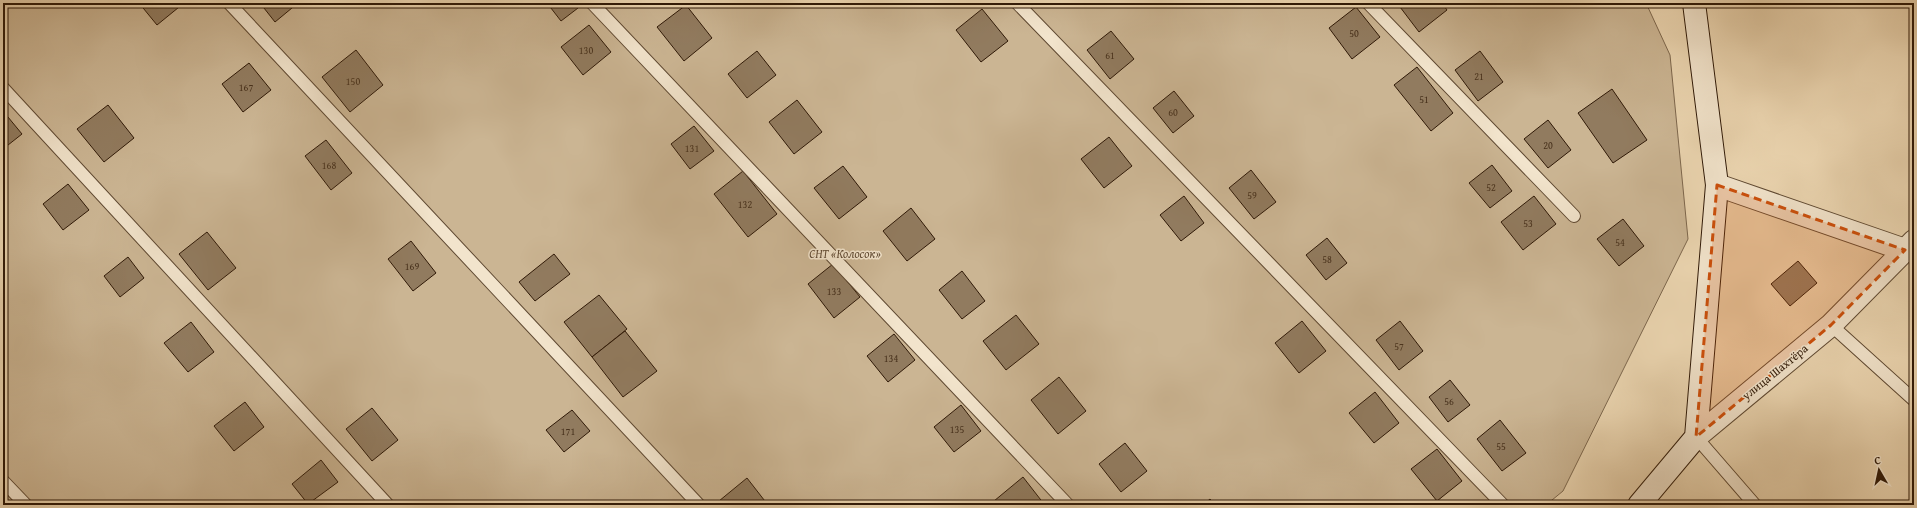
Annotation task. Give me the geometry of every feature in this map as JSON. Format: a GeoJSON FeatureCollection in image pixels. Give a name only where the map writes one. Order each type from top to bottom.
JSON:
{"type":"FeatureCollection","features":[{"type":"Feature","properties":{"kind":"main road"},"geometry":{"type":"LineString","coordinates":[[1694,3],[1717,185],[1696,437]]}},
{"type":"Feature","properties":{"kind":"main road"},"geometry":{"type":"LineString","coordinates":[[1717,185],[1909,246]]}},
{"type":"Feature","properties":{"kind":"main road","name":"улица Шахтёра"},"geometry":{"type":"LineString","coordinates":[[1639,505],[1696,437],[1831,326],[1909,246]]}},
{"type":"Feature","properties":{"kind":"lane"},"geometry":{"type":"LineString","coordinates":[[229,3],[699,505]]}},
{"type":"Feature","properties":{"kind":"lane"},"geometry":{"type":"LineString","coordinates":[[592,3],[1068,505]]}},
{"type":"Feature","properties":{"kind":"lane"},"geometry":{"type":"LineString","coordinates":[[1017,3],[1503,505]]}},
{"type":"Feature","properties":{"kind":"lane"},"geometry":{"type":"LineString","coordinates":[[1368,3],[1574,216]]}},
{"type":"Feature","properties":{"kind":"lane"},"geometry":{"type":"LineString","coordinates":[[3,88],[388,505]]}},
{"type":"Feature","properties":{"kind":"lane"},"geometry":{"type":"LineString","coordinates":[[1831,326],[1914,400]]}},
{"type":"Feature","properties":{"kind":"lane"},"geometry":{"type":"LineString","coordinates":[[1696,437],[1756,505]]}},
{"type":"Feature","properties":{"kind":"lane"},"geometry":{"type":"LineString","coordinates":[[3,481],[26,505]]}},
{"type":"Feature","properties":{"kind":"highlighted area"},"geometry":{"type":"Polygon","coordinates":[[[1717,185],[1905,250],[1831,325],[1696,437],[1717,185]]]}},
{"type":"Feature","properties":{"kind":"green space","name":"СНТ «Колосок»"},"geometry":{"type":"Polygon","coordinates":[[[3,3],[1646,3],[1670,55],[1688,239],[1563,491],[1546,505],[3,505],[3,3]]]}},
{"type":"Feature","properties":{"kind":"building"},"geometry":{"type":"Polygon","coordinates":[[[139,3],[184,3],[157,25],[139,3]]]}},
{"type":"Feature","properties":{"kind":"building"},"geometry":{"type":"Polygon","coordinates":[[[260,3],[298,3],[275,22],[260,3]]]}},
{"type":"Feature","properties":{"kind":"building"},"geometry":{"type":"Polygon","coordinates":[[[547,3],[574,3],[578,8],[561,21],[547,3]]]}},
{"type":"Feature","properties":{"kind":"building"},"geometry":{"type":"Polygon","coordinates":[[[1397,3],[1442,3],[1447,10],[1419,32],[1397,3]]]}},
{"type":"Feature","properties":{"kind":"building"},"geometry":{"type":"Polygon","coordinates":[[[686,5],[712,38],[684,61],[657,27],[686,5]]]}},
{"type":"Feature","properties":{"kind":"building"},"geometry":{"type":"Polygon","coordinates":[[[1356,7],[1380,37],[1352,59],[1329,28],[1356,7]]]}},
{"type":"Feature","properties":{"kind":"building"},"geometry":{"type":"Polygon","coordinates":[[[982,9],[1008,41],[981,62],[956,30],[982,9]]]}},
{"type":"Feature","properties":{"kind":"building"},"geometry":{"type":"Polygon","coordinates":[[[589,25],[611,52],[583,75],[561,47],[589,25]]]}},
{"type":"Feature","properties":{"kind":"building"},"geometry":{"type":"Polygon","coordinates":[[[1111,31],[1134,59],[1110,79],[1087,50],[1111,31]]]}},
{"type":"Feature","properties":{"kind":"building"},"geometry":{"type":"Polygon","coordinates":[[[356,50],[383,85],[350,112],[322,77],[356,50]]]}},
{"type":"Feature","properties":{"kind":"building"},"geometry":{"type":"Polygon","coordinates":[[[757,51],[776,75],[747,98],[728,74],[757,51]]]}},
{"type":"Feature","properties":{"kind":"building"},"geometry":{"type":"Polygon","coordinates":[[[1480,51],[1503,82],[1478,101],[1455,70],[1480,51]]]}},
{"type":"Feature","properties":{"kind":"building"},"geometry":{"type":"Polygon","coordinates":[[[249,63],[271,90],[243,112],[222,84],[249,63]]]}},
{"type":"Feature","properties":{"kind":"building"},"geometry":{"type":"Polygon","coordinates":[[[1417,67],[1453,113],[1431,131],[1394,85],[1417,67]]]}},
{"type":"Feature","properties":{"kind":"building"},"geometry":{"type":"Polygon","coordinates":[[[1612,89],[1647,140],[1613,163],[1578,113],[1612,89]]]}},
{"type":"Feature","properties":{"kind":"building"},"geometry":{"type":"Polygon","coordinates":[[[1174,91],[1194,116],[1173,133],[1153,108],[1174,91]]]}},
{"type":"Feature","properties":{"kind":"building"},"geometry":{"type":"Polygon","coordinates":[[[797,100],[822,132],[794,154],[769,122],[797,100]]]}},
{"type":"Feature","properties":{"kind":"building"},"geometry":{"type":"Polygon","coordinates":[[[108,105],[134,138],[104,162],[77,129],[108,105]]]}},
{"type":"Feature","properties":{"kind":"building"},"geometry":{"type":"Polygon","coordinates":[[[3,111],[22,134],[3,149],[3,111]]]}},
{"type":"Feature","properties":{"kind":"building"},"geometry":{"type":"Polygon","coordinates":[[[1548,120],[1571,150],[1548,168],[1524,139],[1548,120]]]}},
{"type":"Feature","properties":{"kind":"building"},"geometry":{"type":"Polygon","coordinates":[[[694,126],[714,151],[690,169],[671,144],[694,126]]]}},
{"type":"Feature","properties":{"kind":"building"},"geometry":{"type":"Polygon","coordinates":[[[1109,137],[1132,166],[1104,188],[1081,159],[1109,137]]]}},
{"type":"Feature","properties":{"kind":"building"},"geometry":{"type":"Polygon","coordinates":[[[326,140],[352,173],[331,190],[305,156],[326,140]]]}},
{"type":"Feature","properties":{"kind":"building"},"geometry":{"type":"Polygon","coordinates":[[[1492,165],[1512,191],[1490,208],[1469,183],[1492,165]]]}},
{"type":"Feature","properties":{"kind":"building"},"geometry":{"type":"Polygon","coordinates":[[[843,166],[867,197],[839,219],[814,188],[843,166]]]}},
{"type":"Feature","properties":{"kind":"building"},"geometry":{"type":"Polygon","coordinates":[[[1251,170],[1276,202],[1254,219],[1229,188],[1251,170]]]}},
{"type":"Feature","properties":{"kind":"building"},"geometry":{"type":"Polygon","coordinates":[[[743,171],[777,214],[748,237],[714,194],[743,171]]]}},
{"type":"Feature","properties":{"kind":"building"},"geometry":{"type":"Polygon","coordinates":[[[68,184],[89,210],[63,230],[43,204],[68,184]]]}},
{"type":"Feature","properties":{"kind":"building"},"geometry":{"type":"Polygon","coordinates":[[[1184,196],[1204,223],[1181,241],[1160,215],[1184,196]]]}},
{"type":"Feature","properties":{"kind":"building"},"geometry":{"type":"Polygon","coordinates":[[[1534,196],[1556,224],[1523,250],[1501,222],[1534,196]]]}},
{"type":"Feature","properties":{"kind":"building"},"geometry":{"type":"Polygon","coordinates":[[[911,208],[935,239],[907,261],[883,231],[911,208]]]}},
{"type":"Feature","properties":{"kind":"building"},"geometry":{"type":"Polygon","coordinates":[[[1623,219],[1644,246],[1619,266],[1597,239],[1623,219]]]}},
{"type":"Feature","properties":{"kind":"building"},"geometry":{"type":"Polygon","coordinates":[[[207,232],[236,268],[208,290],[179,254],[207,232]]]}},
{"type":"Feature","properties":{"kind":"building"},"geometry":{"type":"Polygon","coordinates":[[[1327,238],[1347,263],[1326,280],[1306,255],[1327,238]]]}},
{"type":"Feature","properties":{"kind":"building"},"geometry":{"type":"Polygon","coordinates":[[[411,241],[436,273],[413,291],[388,259],[411,241]]]}},
{"type":"Feature","properties":{"kind":"building"},"geometry":{"type":"Polygon","coordinates":[[[554,254],[570,274],[535,301],[519,282],[554,254]]]}},
{"type":"Feature","properties":{"kind":"building"},"geometry":{"type":"Polygon","coordinates":[[[128,257],[144,278],[120,297],[104,276],[128,257]]]}},
{"type":"Feature","properties":{"kind":"building"},"geometry":{"type":"Polygon","coordinates":[[[1798,261],[1817,283],[1790,306],[1771,284],[1798,261]]]}},
{"type":"Feature","properties":{"kind":"building"},"geometry":{"type":"Polygon","coordinates":[[[833,264],[860,297],[834,318],[808,284],[833,264]]]}},
{"type":"Feature","properties":{"kind":"building"},"geometry":{"type":"Polygon","coordinates":[[[962,271],[985,301],[962,319],[939,290],[962,271]]]}},
{"type":"Feature","properties":{"kind":"building"},"geometry":{"type":"Polygon","coordinates":[[[599,295],[627,329],[592,357],[564,322],[599,295]]]}},
{"type":"Feature","properties":{"kind":"building"},"geometry":{"type":"Polygon","coordinates":[[[1016,315],[1039,344],[1006,370],[983,341],[1016,315]]]}},
{"type":"Feature","properties":{"kind":"building"},"geometry":{"type":"Polygon","coordinates":[[[1302,321],[1326,351],[1299,373],[1275,343],[1302,321]]]}},
{"type":"Feature","properties":{"kind":"building"},"geometry":{"type":"Polygon","coordinates":[[[1400,321],[1423,351],[1399,370],[1376,340],[1400,321]]]}},
{"type":"Feature","properties":{"kind":"building"},"geometry":{"type":"Polygon","coordinates":[[[191,322],[214,352],[188,372],[164,343],[191,322]]]}},
{"type":"Feature","properties":{"kind":"building"},"geometry":{"type":"Polygon","coordinates":[[[625,331],[657,371],[623,397],[592,357],[625,331]]]}},
{"type":"Feature","properties":{"kind":"building"},"geometry":{"type":"Polygon","coordinates":[[[894,334],[915,360],[888,382],[867,356],[894,334]]]}},
{"type":"Feature","properties":{"kind":"building"},"geometry":{"type":"Polygon","coordinates":[[[1059,377],[1086,411],[1058,434],[1031,400],[1059,377]]]}},
{"type":"Feature","properties":{"kind":"building"},"geometry":{"type":"Polygon","coordinates":[[[1450,380],[1470,405],[1448,422],[1429,397],[1450,380]]]}},
{"type":"Feature","properties":{"kind":"building"},"geometry":{"type":"Polygon","coordinates":[[[1375,392],[1399,423],[1374,443],[1349,413],[1375,392]]]}},
{"type":"Feature","properties":{"kind":"building"},"geometry":{"type":"Polygon","coordinates":[[[245,402],[264,427],[234,451],[214,426],[245,402]]]}},
{"type":"Feature","properties":{"kind":"building"},"geometry":{"type":"Polygon","coordinates":[[[961,405],[981,431],[954,452],[934,427],[961,405]]]}},
{"type":"Feature","properties":{"kind":"building"},"geometry":{"type":"Polygon","coordinates":[[[372,408],[398,440],[372,461],[346,429],[372,408]]]}},
{"type":"Feature","properties":{"kind":"building"},"geometry":{"type":"Polygon","coordinates":[[[572,410],[590,431],[564,452],[546,430],[572,410]]]}},
{"type":"Feature","properties":{"kind":"building"},"geometry":{"type":"Polygon","coordinates":[[[1500,420],[1526,453],[1502,471],[1477,439],[1500,420]]]}},
{"type":"Feature","properties":{"kind":"building"},"geometry":{"type":"Polygon","coordinates":[[[1125,443],[1147,471],[1121,492],[1099,464],[1125,443]]]}},
{"type":"Feature","properties":{"kind":"building"},"geometry":{"type":"Polygon","coordinates":[[[1437,449],[1462,481],[1437,501],[1411,469],[1437,449]]]}},
{"type":"Feature","properties":{"kind":"building"},"geometry":{"type":"Polygon","coordinates":[[[321,460],[338,482],[308,504],[292,484],[321,460]]]}},
{"type":"Feature","properties":{"kind":"building"},"geometry":{"type":"Polygon","coordinates":[[[1023,477],[1044,504],[997,505],[994,501],[1023,477]]]}},
{"type":"Feature","properties":{"kind":"building"},"geometry":{"type":"Polygon","coordinates":[[[747,478],[768,505],[722,505],[719,501],[747,478]]]}},
{"type":"Feature","properties":{"kind":"building"},"geometry":{"type":"Polygon","coordinates":[[[1210,499],[1215,505],[1203,505],[1210,499]]]}}]}
